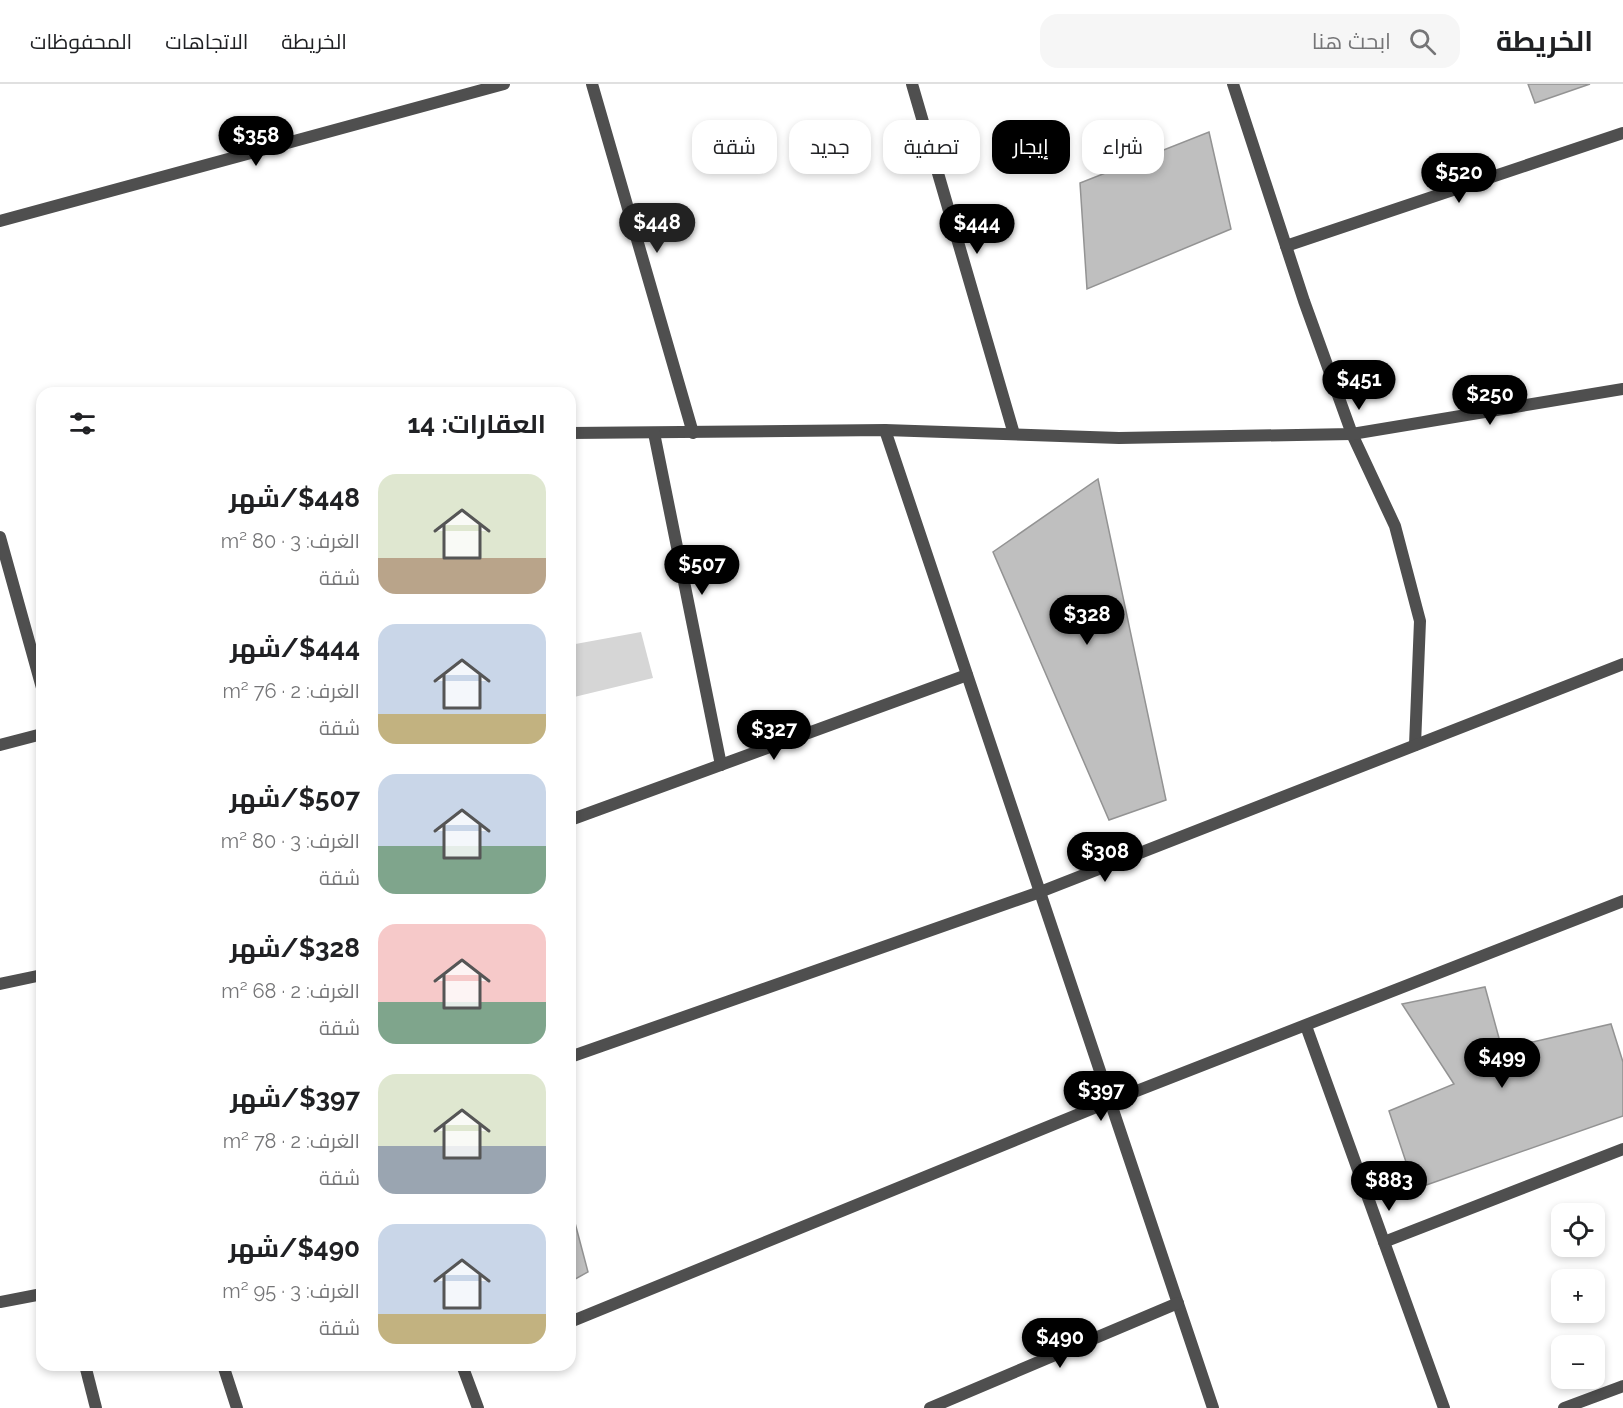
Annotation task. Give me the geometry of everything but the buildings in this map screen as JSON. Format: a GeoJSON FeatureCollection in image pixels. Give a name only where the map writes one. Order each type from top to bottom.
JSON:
{"type":"FeatureCollection","features":[{"type":"Feature","properties":{"kind":"street"},"geometry":{"type":"LineString","coordinates":[[0,221],[504,84]]}},
{"type":"Feature","properties":{"kind":"street"},"geometry":{"type":"LineString","coordinates":[[592,84],[693,433]]}},
{"type":"Feature","properties":{"kind":"street"},"geometry":{"type":"LineString","coordinates":[[912,84],[1014,434]]}},
{"type":"Feature","properties":{"kind":"street"},"geometry":{"type":"LineString","coordinates":[[1233,84],[1286,246],[1352,434],[1395,525],[1420,621],[1415,745]]}},
{"type":"Feature","properties":{"kind":"street"},"geometry":{"type":"LineString","coordinates":[[1286,246],[1623,133]]}},
{"type":"Feature","properties":{"kind":"street"},"geometry":{"type":"LineString","coordinates":[[576,433],[885,430],[1119,438],[1352,434],[1623,388]]}},
{"type":"Feature","properties":{"kind":"street"},"geometry":{"type":"LineString","coordinates":[[885,430],[1213,1408]]}},
{"type":"Feature","properties":{"kind":"street"},"geometry":{"type":"LineString","coordinates":[[654,434],[721,765]]}},
{"type":"Feature","properties":{"kind":"street"},"geometry":{"type":"LineString","coordinates":[[0,537],[36,666]]}},
{"type":"Feature","properties":{"kind":"street"},"geometry":{"type":"LineString","coordinates":[[576,1055],[1040,892],[1623,664]]}},
{"type":"Feature","properties":{"kind":"street"},"geometry":{"type":"LineString","coordinates":[[576,818],[967,675]]}},
{"type":"Feature","properties":{"kind":"street"},"geometry":{"type":"LineString","coordinates":[[0,745],[36,736]]}},
{"type":"Feature","properties":{"kind":"street"},"geometry":{"type":"LineString","coordinates":[[576,1320],[1111,1101],[1623,901]]}},
{"type":"Feature","properties":{"kind":"street"},"geometry":{"type":"LineString","coordinates":[[0,984],[36,976]]}},
{"type":"Feature","properties":{"kind":"street"},"geometry":{"type":"LineString","coordinates":[[1306,1026],[1444,1408]]}},
{"type":"Feature","properties":{"kind":"street"},"geometry":{"type":"LineString","coordinates":[[1384,1242],[1623,1149]]}},
{"type":"Feature","properties":{"kind":"street"},"geometry":{"type":"LineString","coordinates":[[0,1302],[36,1295]]}},
{"type":"Feature","properties":{"kind":"street"},"geometry":{"type":"LineString","coordinates":[[930,1408],[1178,1303]]}},
{"type":"Feature","properties":{"kind":"street"},"geometry":{"type":"LineString","coordinates":[[87,1371],[96,1408]]}},
{"type":"Feature","properties":{"kind":"street"},"geometry":{"type":"LineString","coordinates":[[225,1371],[237,1408]]}},
{"type":"Feature","properties":{"kind":"street"},"geometry":{"type":"LineString","coordinates":[[465,1371],[478,1408]]}},
{"type":"Feature","properties":{"kind":"street"},"geometry":{"type":"LineString","coordinates":[[1564,1408],[1623,1386]]}},
{"type":"Feature","properties":{"kind":"shaded area"},"geometry":{"type":"Polygon","coordinates":[[[641,632],[653,678],[576,697],[576,644],[641,632]]]}}]}
